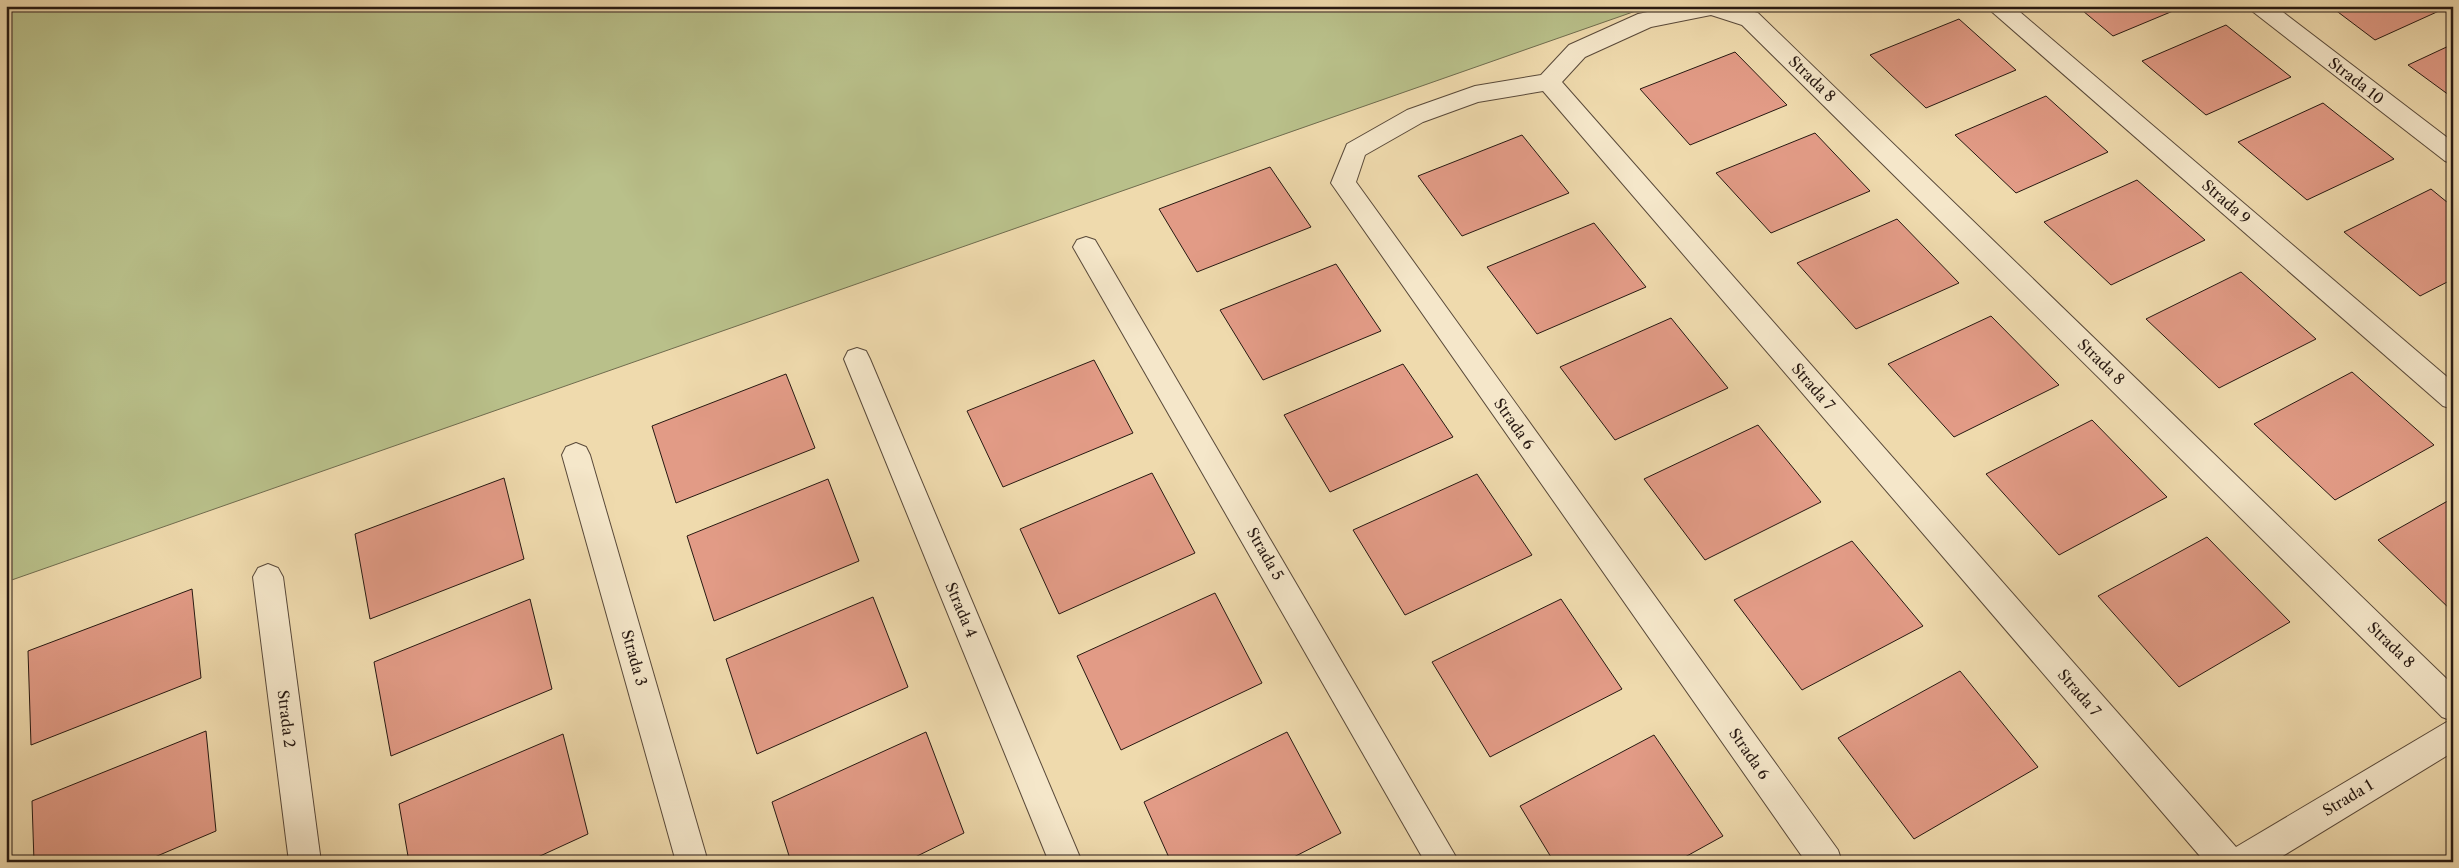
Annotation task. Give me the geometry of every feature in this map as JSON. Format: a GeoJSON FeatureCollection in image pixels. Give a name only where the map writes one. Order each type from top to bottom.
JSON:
{"type":"FeatureCollection","features":[{"type":"Feature","properties":{"kind":"street","name":"Strada 9"},"geometry":{"type":"LineString","coordinates":[[1999,6],[2453,398]]}},
{"type":"Feature","properties":{"kind":"street","name":"Strada 10"},"geometry":{"type":"LineString","coordinates":[[2260,6],[2453,155]]}},
{"type":"Feature","properties":{"kind":"street","name":"Strada 8"},"geometry":{"type":"LineString","coordinates":[[1548,82],[1577,51],[1646,20],[1711,7],[1750,19],[2453,706]]}},
{"type":"Feature","properties":{"kind":"street","name":"Strada 6"},"geometry":{"type":"LineString","coordinates":[[1548,82],[1475,94],[1415,116],[1355,150],[1343,183],[1826,862]]}},
{"type":"Feature","properties":{"kind":"street","name":"Strada 7"},"geometry":{"type":"LineString","coordinates":[[1548,82],[2226,862]]}},
{"type":"Feature","properties":{"kind":"street","name":"Strada 5"},"geometry":{"type":"LineString","coordinates":[[1086,247],[1443,862]]}},
{"type":"Feature","properties":{"kind":"street","name":"Strada 4"},"geometry":{"type":"LineString","coordinates":[[857,359],[1066,862]]}},
{"type":"Feature","properties":{"kind":"street","name":"Strada 3"},"geometry":{"type":"LineString","coordinates":[[576,455],[692,862]]}},
{"type":"Feature","properties":{"kind":"street","name":"Strada 2"},"geometry":{"type":"LineString","coordinates":[[268,577],[305,862]]}},
{"type":"Feature","properties":{"kind":"street","name":"Strada 1"},"geometry":{"type":"LineString","coordinates":[[2242,862],[2453,734]]}},
{"type":"Feature","properties":{"kind":"green space"},"geometry":{"type":"Polygon","coordinates":[[[7,6],[1650,6],[6,582],[7,6]]]}},
{"type":"Feature","properties":{"kind":"building"},"geometry":{"type":"Polygon","coordinates":[[[2077,6],[2185,6],[2113,36],[2077,6]]]}},
{"type":"Feature","properties":{"kind":"building"},"geometry":{"type":"Polygon","coordinates":[[[2330,6],[2450,6],[2375,40],[2330,6]]]}},
{"type":"Feature","properties":{"kind":"building"},"geometry":{"type":"Polygon","coordinates":[[[1959,19],[2016,70],[1926,108],[1870,55],[1959,19]]]}},
{"type":"Feature","properties":{"kind":"building"},"geometry":{"type":"Polygon","coordinates":[[[2226,25],[2291,77],[2206,115],[2142,61],[2226,25]]]}},
{"type":"Feature","properties":{"kind":"building"},"geometry":{"type":"Polygon","coordinates":[[[2453,44],[2453,98],[2408,65],[2453,44]]]}},
{"type":"Feature","properties":{"kind":"building"},"geometry":{"type":"Polygon","coordinates":[[[1735,52],[1787,105],[1690,145],[1640,89],[1735,52]]]}},
{"type":"Feature","properties":{"kind":"building"},"geometry":{"type":"Polygon","coordinates":[[[2046,96],[2108,152],[2016,193],[1955,135],[2046,96]]]}},
{"type":"Feature","properties":{"kind":"building"},"geometry":{"type":"Polygon","coordinates":[[[2323,103],[2394,159],[2307,200],[2238,142],[2323,103]]]}},
{"type":"Feature","properties":{"kind":"building"},"geometry":{"type":"Polygon","coordinates":[[[1815,133],[1870,191],[1771,233],[1716,173],[1815,133]]]}},
{"type":"Feature","properties":{"kind":"building"},"geometry":{"type":"Polygon","coordinates":[[[1522,135],[1569,193],[1462,236],[1418,176],[1522,135]]]}},
{"type":"Feature","properties":{"kind":"building"},"geometry":{"type":"Polygon","coordinates":[[[1270,167],[1311,227],[1197,272],[1159,209],[1270,167]]]}},
{"type":"Feature","properties":{"kind":"building"},"geometry":{"type":"Polygon","coordinates":[[[2137,180],[2205,240],[2111,285],[2044,222],[2137,180]]]}},
{"type":"Feature","properties":{"kind":"building"},"geometry":{"type":"Polygon","coordinates":[[[2431,189],[2453,207],[2453,279],[2420,296],[2344,232],[2431,189]]]}},
{"type":"Feature","properties":{"kind":"building"},"geometry":{"type":"Polygon","coordinates":[[[1897,219],[1959,283],[1856,329],[1797,263],[1897,219]]]}},
{"type":"Feature","properties":{"kind":"building"},"geometry":{"type":"Polygon","coordinates":[[[1594,223],[1646,287],[1537,334],[1487,267],[1594,223]]]}},
{"type":"Feature","properties":{"kind":"building"},"geometry":{"type":"Polygon","coordinates":[[[1336,264],[1381,331],[1263,380],[1220,310],[1336,264]]]}},
{"type":"Feature","properties":{"kind":"building"},"geometry":{"type":"Polygon","coordinates":[[[2241,272],[2316,339],[2219,388],[2146,319],[2241,272]]]}},
{"type":"Feature","properties":{"kind":"building"},"geometry":{"type":"Polygon","coordinates":[[[1991,316],[2059,385],[1954,437],[1888,364],[1991,316]]]}},
{"type":"Feature","properties":{"kind":"building"},"geometry":{"type":"Polygon","coordinates":[[[1671,318],[1728,388],[1615,440],[1560,367],[1671,318]]]}},
{"type":"Feature","properties":{"kind":"building"},"geometry":{"type":"Polygon","coordinates":[[[1094,360],[1133,433],[1003,487],[967,411],[1094,360]]]}},
{"type":"Feature","properties":{"kind":"building"},"geometry":{"type":"Polygon","coordinates":[[[1403,364],[1453,437],[1330,492],[1284,415],[1403,364]]]}},
{"type":"Feature","properties":{"kind":"building"},"geometry":{"type":"Polygon","coordinates":[[[2352,372],[2434,445],[2335,500],[2254,424],[2352,372]]]}},
{"type":"Feature","properties":{"kind":"building"},"geometry":{"type":"Polygon","coordinates":[[[786,374],[815,448],[676,503],[652,426],[786,374]]]}},
{"type":"Feature","properties":{"kind":"building"},"geometry":{"type":"Polygon","coordinates":[[[2092,420],[2167,497],[2059,555],[1986,474],[2092,420]]]}},
{"type":"Feature","properties":{"kind":"building"},"geometry":{"type":"Polygon","coordinates":[[[1758,425],[1821,502],[1705,560],[1644,479],[1758,425]]]}},
{"type":"Feature","properties":{"kind":"building"},"geometry":{"type":"Polygon","coordinates":[[[1152,473],[1195,553],[1059,614],[1020,529],[1152,473]]]}},
{"type":"Feature","properties":{"kind":"building"},"geometry":{"type":"Polygon","coordinates":[[[1477,474],[1532,555],[1405,615],[1353,530],[1477,474]]]}},
{"type":"Feature","properties":{"kind":"building"},"geometry":{"type":"Polygon","coordinates":[[[504,478],[524,559],[370,619],[355,534],[504,478]]]}},
{"type":"Feature","properties":{"kind":"building"},"geometry":{"type":"Polygon","coordinates":[[[828,479],[859,561],[714,621],[687,536],[828,479]]]}},
{"type":"Feature","properties":{"kind":"building"},"geometry":{"type":"Polygon","coordinates":[[[2453,498],[2453,612],[2378,540],[2453,498]]]}},
{"type":"Feature","properties":{"kind":"building"},"geometry":{"type":"Polygon","coordinates":[[[2207,537],[2290,622],[2179,687],[2098,596],[2207,537]]]}},
{"type":"Feature","properties":{"kind":"building"},"geometry":{"type":"Polygon","coordinates":[[[1852,541],[1923,626],[1802,690],[1734,600],[1852,541]]]}},
{"type":"Feature","properties":{"kind":"building"},"geometry":{"type":"Polygon","coordinates":[[[192,589],[201,678],[31,745],[28,651],[192,589]]]}},
{"type":"Feature","properties":{"kind":"building"},"geometry":{"type":"Polygon","coordinates":[[[1215,593],[1262,683],[1121,750],[1077,656],[1215,593]]]}},
{"type":"Feature","properties":{"kind":"building"},"geometry":{"type":"Polygon","coordinates":[[[873,597],[908,687],[757,754],[726,659],[873,597]]]}},
{"type":"Feature","properties":{"kind":"building"},"geometry":{"type":"Polygon","coordinates":[[[530,599],[552,689],[391,756],[374,662],[530,599]]]}},
{"type":"Feature","properties":{"kind":"building"},"geometry":{"type":"Polygon","coordinates":[[[1561,599],[1622,689],[1490,757],[1432,662],[1561,599]]]}},
{"type":"Feature","properties":{"kind":"building"},"geometry":{"type":"Polygon","coordinates":[[[1960,671],[2038,767],[1914,839],[1838,738],[1960,671]]]}},
{"type":"Feature","properties":{"kind":"building"},"geometry":{"type":"Polygon","coordinates":[[[206,731],[216,831],[143,862],[34,862],[32,801],[206,731]]]}},
{"type":"Feature","properties":{"kind":"building"},"geometry":{"type":"Polygon","coordinates":[[[926,732],[964,833],[905,862],[791,862],[772,802],[926,732]]]}},
{"type":"Feature","properties":{"kind":"building"},"geometry":{"type":"Polygon","coordinates":[[[1287,732],[1341,833],[1284,862],[1171,862],[1144,802],[1287,732]]]}},
{"type":"Feature","properties":{"kind":"building"},"geometry":{"type":"Polygon","coordinates":[[[563,734],[588,834],[527,862],[409,862],[399,804],[563,734]]]}},
{"type":"Feature","properties":{"kind":"building"},"geometry":{"type":"Polygon","coordinates":[[[1654,735],[1723,836],[1676,862],[1554,862],[1520,806],[1654,735]]]}}]}
